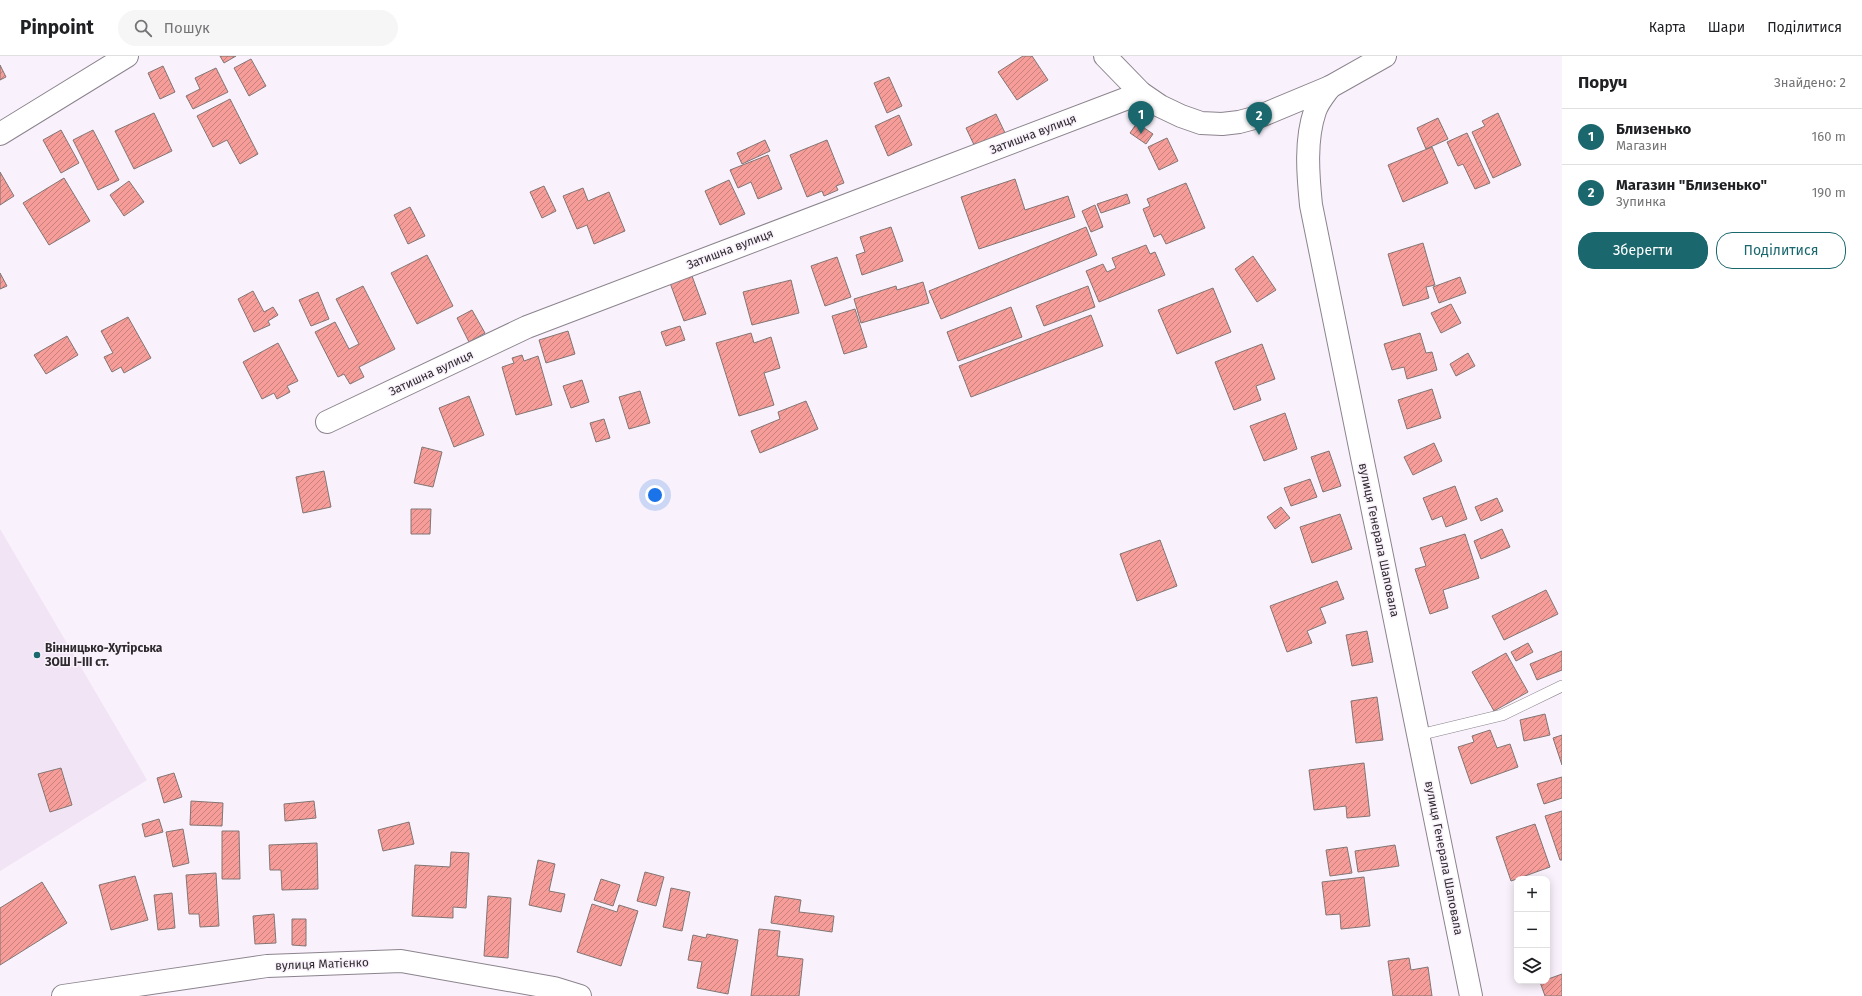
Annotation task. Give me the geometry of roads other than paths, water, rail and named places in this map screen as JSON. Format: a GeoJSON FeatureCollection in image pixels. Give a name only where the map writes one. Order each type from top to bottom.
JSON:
{"type":"FeatureCollection","features":[{"type":"Feature","properties":{"kind":"street"},"geometry":{"type":"LineString","coordinates":[[0,134],[127,56]]}},
{"type":"Feature","properties":{"kind":"street"},"geometry":{"type":"LineString","coordinates":[[1106,56],[1141,93],[1160,106],[1181,116],[1202,123],[1222,124],[1239,122],[1258,117],[1330,87],[1385,56]]}},
{"type":"Feature","properties":{"kind":"street","name":"вулиця Генерала Шаповала"},"geometry":{"type":"LineString","coordinates":[[1330,87],[1315,109],[1311,125],[1308,175],[1311,205],[1471,996]]}},
{"type":"Feature","properties":{"kind":"street","name":"Затишна вулиця"},"geometry":{"type":"LineString","coordinates":[[327,422],[527,327],[1141,93]]}},
{"type":"Feature","properties":{"kind":"street","name":"вулиця Матієнко"},"geometry":{"type":"LineString","coordinates":[[63,996],[267,966],[401,961],[554,988],[580,996]]}},
{"type":"Feature","properties":{"kind":"lane"},"geometry":{"type":"LineString","coordinates":[[1419,734],[1502,715],[1562,686]]}},
{"type":"Feature","properties":{"kind":"place","name":"Близенько"},"geometry":{"type":"Point","coordinates":[1141,134]}},
{"type":"Feature","properties":{"kind":"place","name":"Магазин \"Близенько\""},"geometry":{"type":"Point","coordinates":[1259,135]}},
{"type":"Feature","properties":{"kind":"place","name":"Вінницько-Хутірська ЗОШ І-ІІІ ст."},"geometry":{"type":"Point","coordinates":[37,655]}}]}
